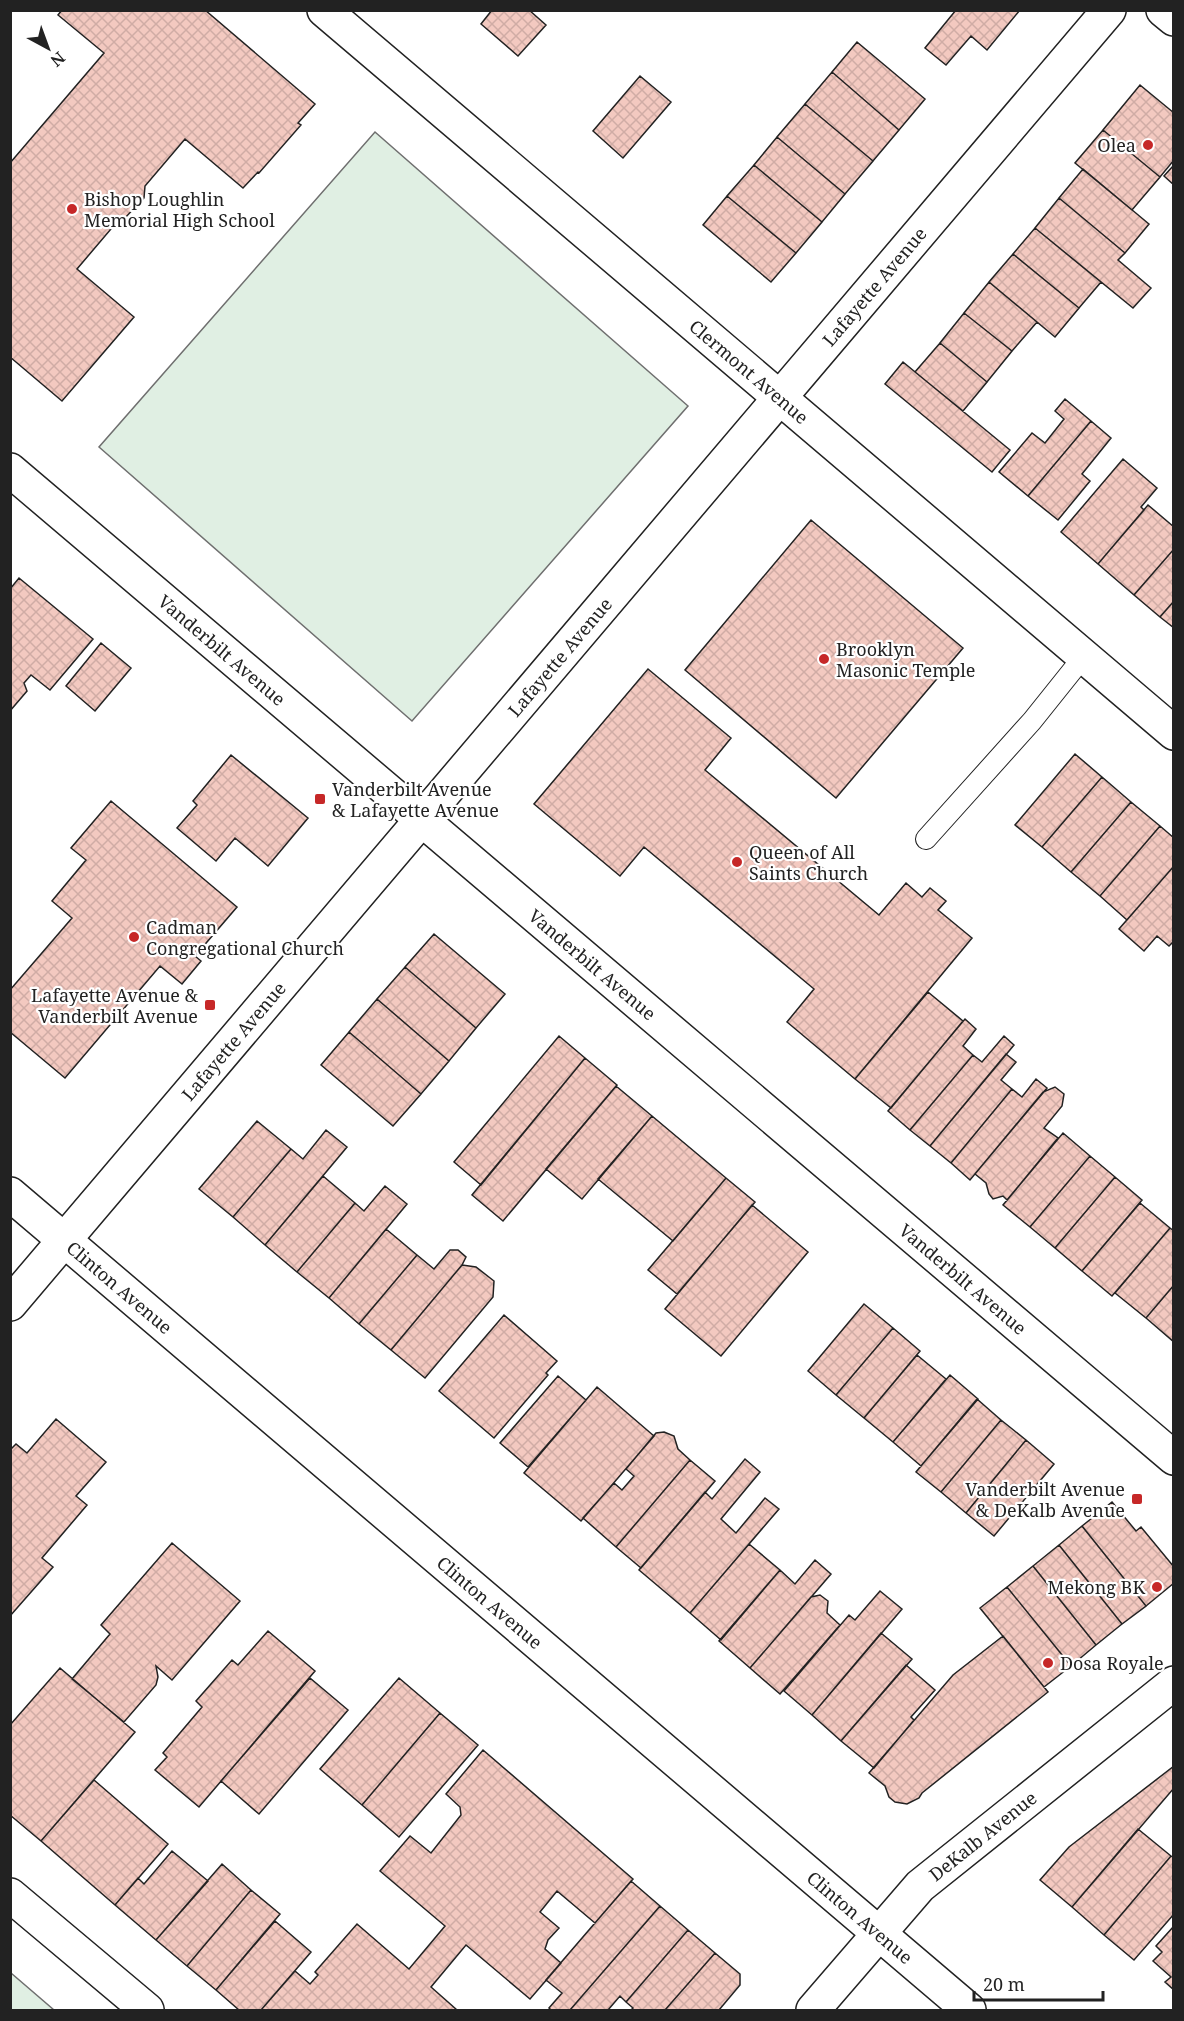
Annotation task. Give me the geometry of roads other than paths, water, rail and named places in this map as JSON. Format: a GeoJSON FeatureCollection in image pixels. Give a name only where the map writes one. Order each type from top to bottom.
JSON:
{"type":"FeatureCollection","features":[{"type":"Feature","properties":{"kind":"main road","name":"Clermont Avenue"},"geometry":{"type":"LineString","coordinates":[[324,10],[1173,733]]}},
{"type":"Feature","properties":{"kind":"main road","name":"Lafayette Avenue"},"geometry":{"type":"LineString","coordinates":[[10,1304],[1109,10]]}},
{"type":"Feature","properties":{"kind":"main road"},"geometry":{"type":"LineString","coordinates":[[1163,10],[1173,20]]}},
{"type":"Feature","properties":{"kind":"main road","name":"Vanderbilt Avenue"},"geometry":{"type":"LineString","coordinates":[[10,470],[1173,1458]]}},
{"type":"Feature","properties":{"kind":"main road","name":"Clinton Avenue"},"geometry":{"type":"LineString","coordinates":[[10,1194],[969,2010]]}},
{"type":"Feature","properties":{"kind":"main road","name":"DeKalb Avenue"},"geometry":{"type":"LineString","coordinates":[[813,2010],[920,1886],[1173,1683]]}},
{"type":"Feature","properties":{"kind":"main road"},"geometry":{"type":"LineString","coordinates":[[10,1894],[147,2010]]}},
{"type":"Feature","properties":{"kind":"lane"},"geometry":{"type":"LineString","coordinates":[[926,839],[1032,721],[1084,656]]}},
{"type":"Feature","properties":{"kind":"place","name":"Olea"},"geometry":{"type":"Point","coordinates":[1148,145]}},
{"type":"Feature","properties":{"kind":"place","name":"Bishop Loughlin Memorial High School"},"geometry":{"type":"Point","coordinates":[72,209]}},
{"type":"Feature","properties":{"kind":"place","name":"Brooklyn Masonic Temple"},"geometry":{"type":"Point","coordinates":[824,659]}},
{"type":"Feature","properties":{"kind":"place","name":"Vanderbilt Avenue & Lafayette Avenue"},"geometry":{"type":"Point","coordinates":[320,799]}},
{"type":"Feature","properties":{"kind":"place","name":"Queen of All Saints Church"},"geometry":{"type":"Point","coordinates":[737,862]}},
{"type":"Feature","properties":{"kind":"place","name":"Cadman Congregational Church"},"geometry":{"type":"Point","coordinates":[134,937]}},
{"type":"Feature","properties":{"kind":"place","name":"Lafayette Avenue & Vanderbilt Avenue"},"geometry":{"type":"Point","coordinates":[210,1005]}},
{"type":"Feature","properties":{"kind":"place","name":"Vanderbilt Avenue & DeKalb Avenue"},"geometry":{"type":"Point","coordinates":[1137,1499]}},
{"type":"Feature","properties":{"kind":"place","name":"Mekong BK"},"geometry":{"type":"Point","coordinates":[1157,1587]}},
{"type":"Feature","properties":{"kind":"place","name":"Dosa Royale"},"geometry":{"type":"Point","coordinates":[1048,1663]}}]}
